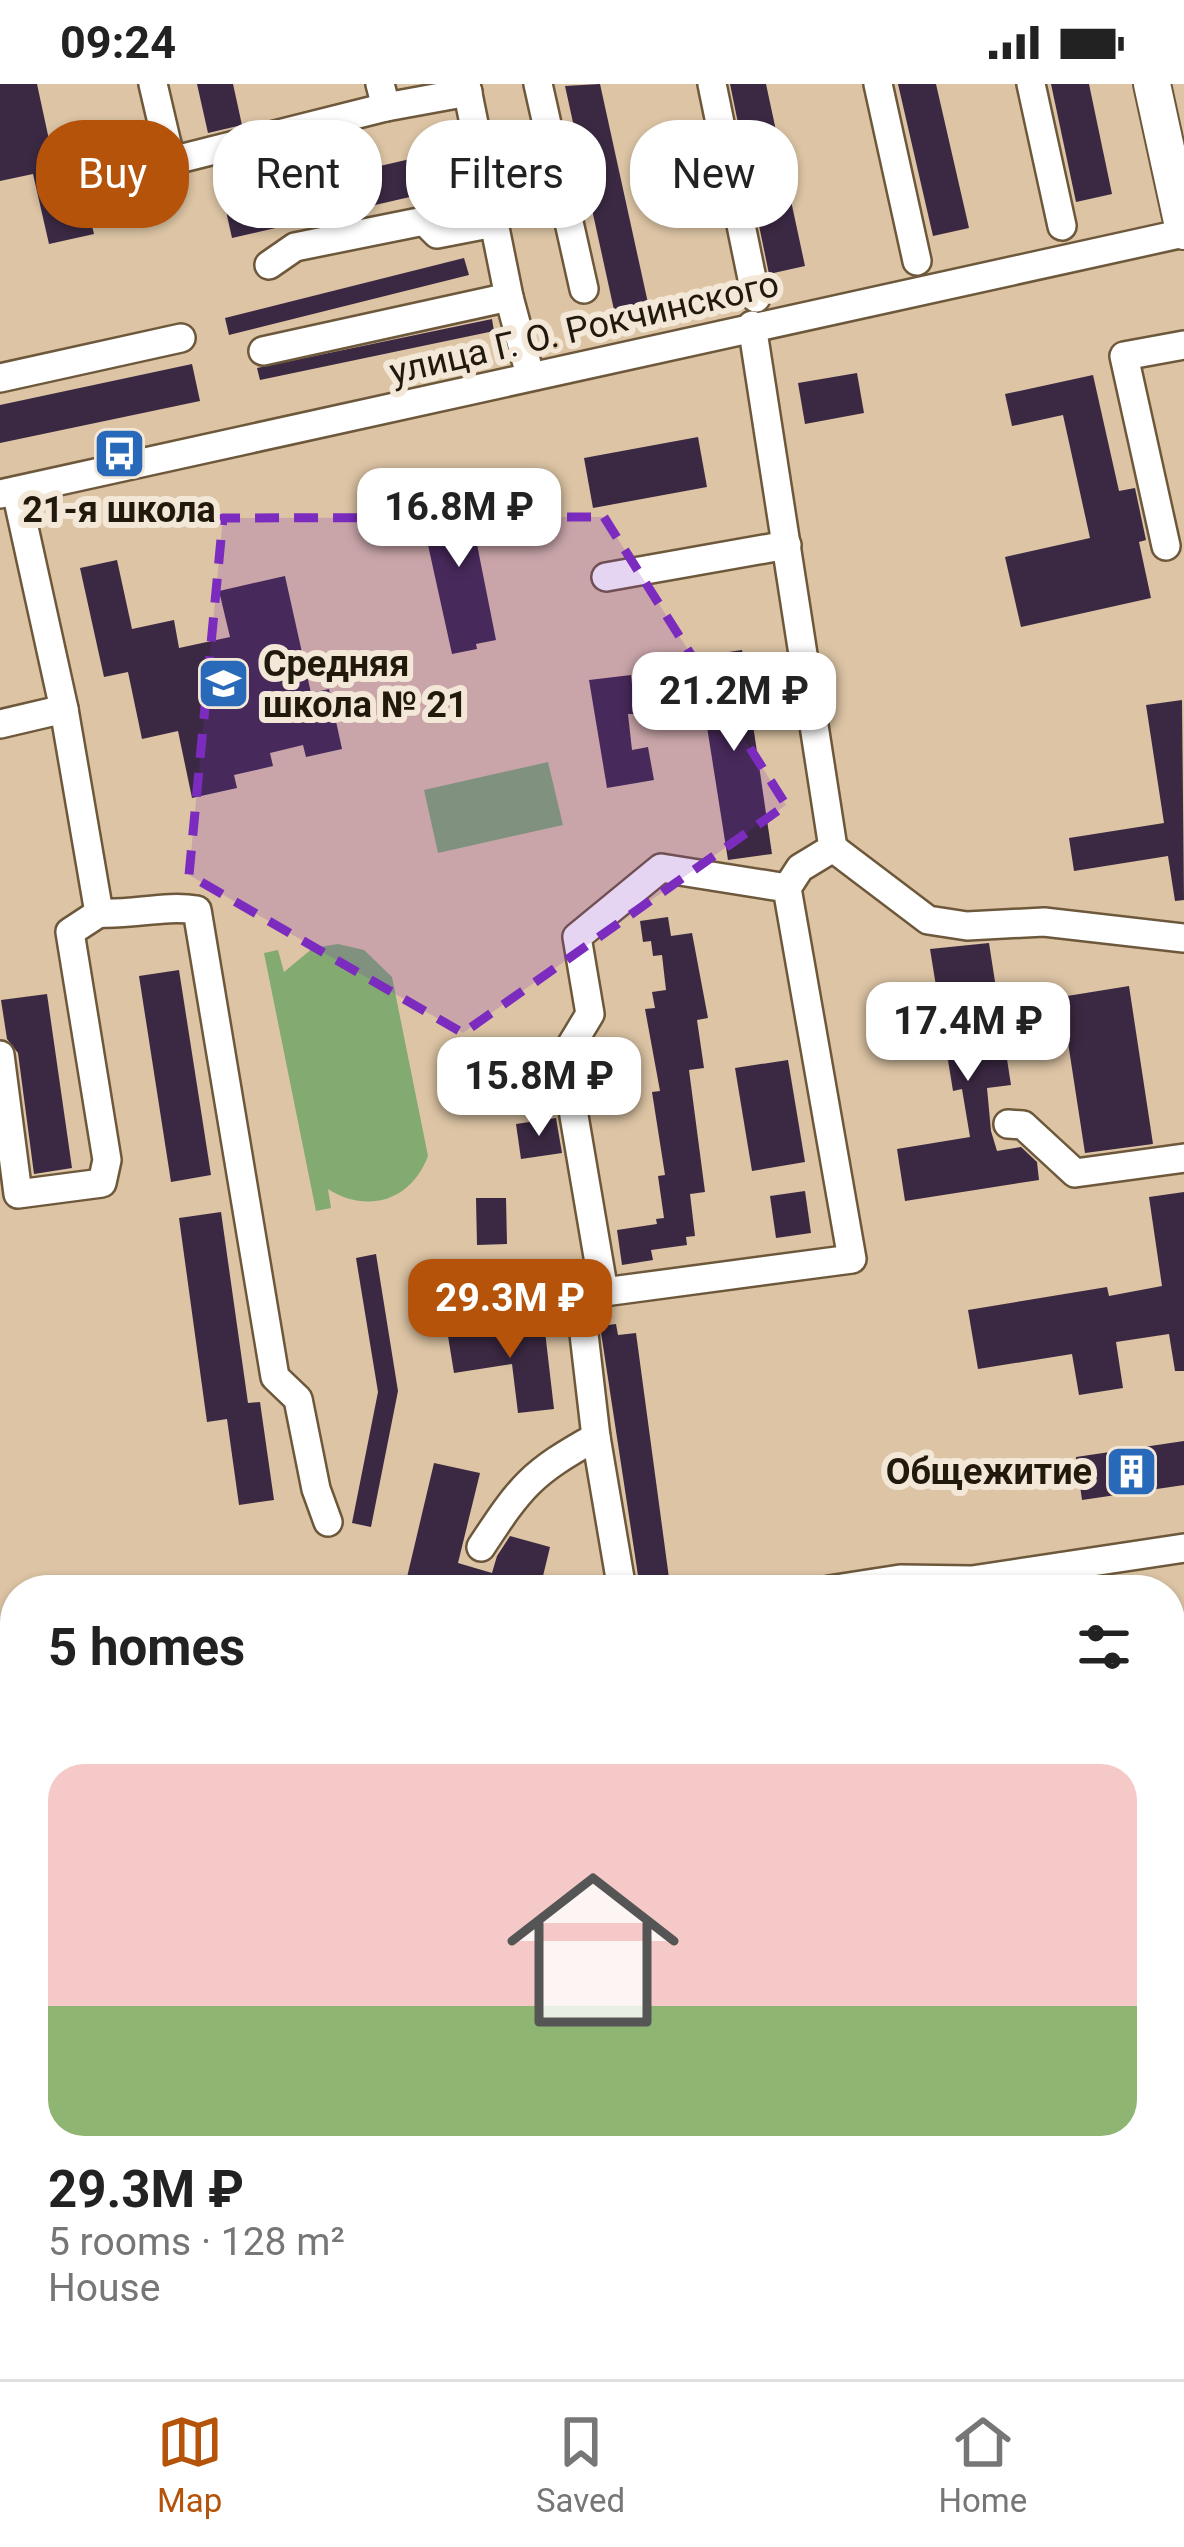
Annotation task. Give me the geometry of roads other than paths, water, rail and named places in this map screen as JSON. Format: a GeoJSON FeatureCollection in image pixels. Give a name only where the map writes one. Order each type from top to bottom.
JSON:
{"type":"FeatureCollection","features":[{"type":"Feature","properties":{"kind":"main road"},"geometry":{"type":"LineString","coordinates":[[1152,84],[1184,232]]}},
{"type":"Feature","properties":{"kind":"street"},"geometry":{"type":"LineString","coordinates":[[153,84],[171,160],[383,95],[467,88],[473,120]]}},
{"type":"Feature","properties":{"kind":"street"},"geometry":{"type":"LineString","coordinates":[[538,84],[584,289]]}},
{"type":"Feature","properties":{"kind":"street"},"geometry":{"type":"LineString","coordinates":[[712,84],[754,312],[833,848],[928,920],[967,926],[1044,922],[1184,938]]}},
{"type":"Feature","properties":{"kind":"street"},"geometry":{"type":"LineString","coordinates":[[878,84],[917,261]]}},
{"type":"Feature","properties":{"kind":"street"},"geometry":{"type":"LineString","coordinates":[[1031,84],[1062,226]]}},
{"type":"Feature","properties":{"kind":"street"},"geometry":{"type":"LineString","coordinates":[[269,265],[295,247],[406,225]]}},
{"type":"Feature","properties":{"kind":"street"},"geometry":{"type":"LineString","coordinates":[[430,228],[436,234],[468,228]]}},
{"type":"Feature","properties":{"kind":"street"},"geometry":{"type":"LineString","coordinates":[[495,228],[530,375]]}},
{"type":"Feature","properties":{"kind":"street","name":"улица Г. О. Рокчинского"},"geometry":{"type":"LineString","coordinates":[[8,493],[530,375],[754,312],[1184,232]]}},
{"type":"Feature","properties":{"kind":"street"},"geometry":{"type":"LineString","coordinates":[[263,351],[509,297]]}},
{"type":"Feature","properties":{"kind":"street"},"geometry":{"type":"LineString","coordinates":[[0,378],[182,338]]}},
{"type":"Feature","properties":{"kind":"street"},"geometry":{"type":"LineString","coordinates":[[1166,546],[1124,356],[1184,345]]}},
{"type":"Feature","properties":{"kind":"street"},"geometry":{"type":"LineString","coordinates":[[8,493],[64,710],[99,913]]}},
{"type":"Feature","properties":{"kind":"street"},"geometry":{"type":"LineString","coordinates":[[607,577],[787,545]]}},
{"type":"Feature","properties":{"kind":"street"},"geometry":{"type":"LineString","coordinates":[[0,724],[64,710]]}},
{"type":"Feature","properties":{"kind":"street"},"geometry":{"type":"LineString","coordinates":[[787,888],[661,868],[577,937],[590,1014],[564,1057],[604,1292],[851,1259],[787,888],[800,868],[833,848]]}},
{"type":"Feature","properties":{"kind":"street"},"geometry":{"type":"LineString","coordinates":[[0,1055],[17,1194],[102,1184],[107,1160],[70,932],[99,913],[123,915],[172,906],[197,910],[275,1376],[298,1399],[316,1489],[328,1522]]}},
{"type":"Feature","properties":{"kind":"street"},"geometry":{"type":"LineString","coordinates":[[1008,1124],[1023,1125],[1076,1173],[1184,1158]]}},
{"type":"Feature","properties":{"kind":"street"},"geometry":{"type":"LineString","coordinates":[[584,1334],[619,1575]]}},
{"type":"Feature","properties":{"kind":"street"},"geometry":{"type":"LineString","coordinates":[[481,1547],[520,1487],[553,1460],[596,1437]]}},
{"type":"Feature","properties":{"kind":"street"},"geometry":{"type":"LineString","coordinates":[[1005,1575],[1184,1548]]}},
{"type":"Feature","properties":{"kind":"place","name":"21-я школа"},"geometry":{"type":"Point","coordinates":[119,454]}},
{"type":"Feature","properties":{"kind":"place","name":"Средняя школа № 21"},"geometry":{"type":"Point","coordinates":[224,684]}},
{"type":"Feature","properties":{"kind":"place","name":"Общежитие"},"geometry":{"type":"Point","coordinates":[1131,1471]}}]}
